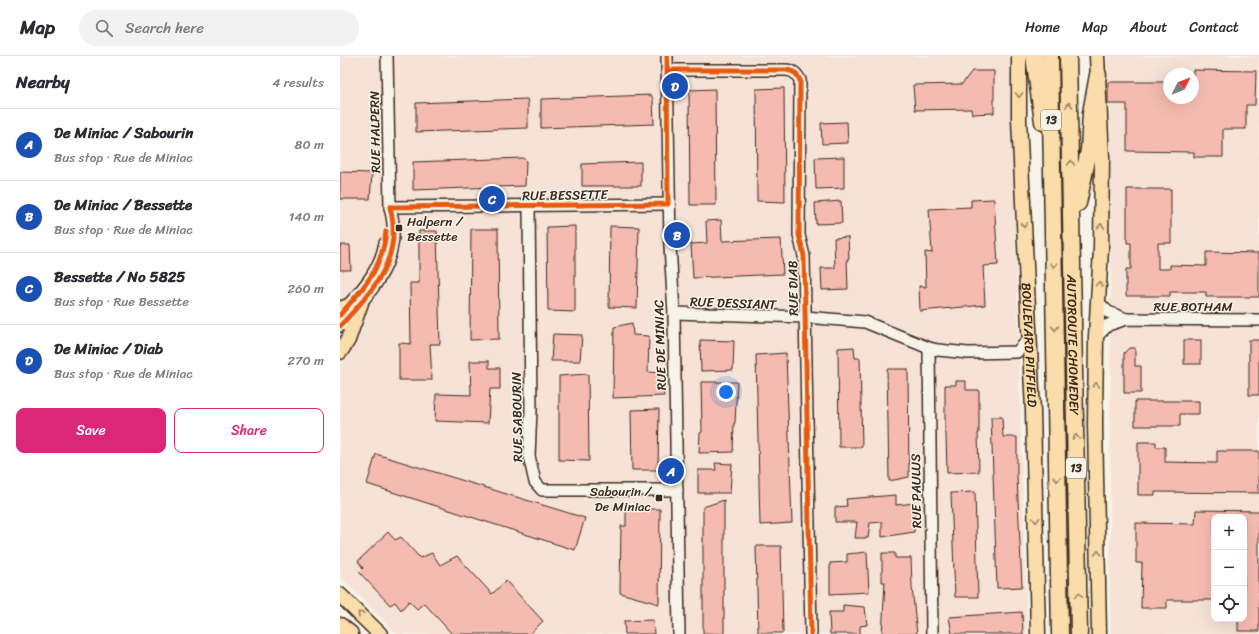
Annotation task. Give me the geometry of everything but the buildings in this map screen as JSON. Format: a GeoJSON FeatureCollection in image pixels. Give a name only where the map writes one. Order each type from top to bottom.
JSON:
{"type":"FeatureCollection","features":[{"type":"Feature","properties":{"kind":"highway"},"geometry":{"type":"LineString","coordinates":[[1034,56],[1053,184]]}},
{"type":"Feature","properties":{"kind":"highway","name":"AUTOROUTE CHOMEDEY"},"geometry":{"type":"LineString","coordinates":[[1050,56],[1060,634]]}},
{"type":"Feature","properties":{"kind":"highway","name":"AUTOROUTE CHOMEDEY"},"geometry":{"type":"LineString","coordinates":[[1068,56],[1079,634]]}},
{"type":"Feature","properties":{"kind":"highway"},"geometry":{"type":"LineString","coordinates":[[1072,230],[1089,150],[1091,113],[1098,75]]}},
{"type":"Feature","properties":{"kind":"highway"},"geometry":{"type":"LineString","coordinates":[[340,626],[350,634]]}},
{"type":"Feature","properties":{"kind":"main road","name":"BOULEVARD PITFIELD"},"geometry":{"type":"LineString","coordinates":[[1019,56],[1019,120],[1035,474],[1038,634]]}},
{"type":"Feature","properties":{"kind":"main road"},"geometry":{"type":"LineString","coordinates":[[1097,56],[1101,114],[1102,168],[1101,238],[1096,337],[1095,424],[1099,634]]}},
{"type":"Feature","properties":{"kind":"main road"},"geometry":{"type":"LineString","coordinates":[[340,352],[348,340],[347,308]]}},
{"type":"Feature","properties":{"kind":"main road"},"geometry":{"type":"LineString","coordinates":[[340,595],[380,634]]}},
{"type":"Feature","properties":{"kind":"street","name":"RUE HALPERN"},"geometry":{"type":"LineString","coordinates":[[340,326],[347,308],[368,282],[377,267],[384,247],[390,207],[387,56]]}},
{"type":"Feature","properties":{"kind":"street","name":"RUE DE MINIAC"},"geometry":{"type":"LineString","coordinates":[[667,56],[668,204],[674,313],[679,634]]}},
{"type":"Feature","properties":{"kind":"street","name":"RUE DIAB"},"geometry":{"type":"LineString","coordinates":[[667,70],[786,70],[797,74],[800,80],[799,235],[804,256],[811,634]]}},
{"type":"Feature","properties":{"kind":"street","name":"RUE BESSETTE"},"geometry":{"type":"LineString","coordinates":[[390,207],[529,207],[668,204]]}},
{"type":"Feature","properties":{"kind":"street","name":"RUE SABOURIN"},"geometry":{"type":"LineString","coordinates":[[529,207],[529,456],[535,482],[542,490],[677,490]]}},
{"type":"Feature","properties":{"kind":"street","name":"RUE BOTHAM"},"geometry":{"type":"LineString","coordinates":[[1098,302],[1108,312],[1126,319]]}},
{"type":"Feature","properties":{"kind":"street","name":"RUE DESSIANT"},"geometry":{"type":"LineString","coordinates":[[674,313],[805,316],[865,322],[929,348],[948,352],[1017,352]]}},
{"type":"Feature","properties":{"kind":"street","name":"RUE BOTHAM"},"geometry":{"type":"LineString","coordinates":[[1096,337],[1108,325],[1126,319],[1259,320]]}},
{"type":"Feature","properties":{"kind":"street"},"geometry":{"type":"LineString","coordinates":[[1030,338],[1017,352],[1031,366]]}},
{"type":"Feature","properties":{"kind":"street","name":"RUE PAULUS"},"geometry":{"type":"LineString","coordinates":[[929,348],[932,634]]}},
{"type":"Feature","properties":{"kind":"shaded area"},"geometry":{"type":"Polygon","coordinates":[[[340,56],[1010,56],[1027,634],[397,634],[340,576],[340,364],[364,328],[340,304],[340,56]]]}},
{"type":"Feature","properties":{"kind":"shaded area"},"geometry":{"type":"Polygon","coordinates":[[[1107,56],[1259,56],[1259,634],[1111,634],[1111,139],[1107,56]]]}},
{"type":"Feature","properties":{"kind":"cycle path"},"geometry":{"type":"LineString","coordinates":[[390,207],[668,204],[667,56]]}},
{"type":"Feature","properties":{"kind":"cycle path"},"geometry":{"type":"LineString","coordinates":[[667,70],[786,70],[794,73],[800,80],[799,235],[804,256],[811,634]]}},
{"type":"Feature","properties":{"kind":"cycle path"},"geometry":{"type":"LineString","coordinates":[[340,326],[369,293],[385,268],[390,255],[393,240],[393,223],[390,207]]}},
{"type":"Feature","properties":{"kind":"cycle path"},"geometry":{"type":"LineString","coordinates":[[340,315],[364,287],[376,267],[381,256],[386,231]]}},
{"type":"Feature","properties":{"kind":"place","name":"De Miniac / Diab"},"geometry":{"type":"Point","coordinates":[675,86]}},
{"type":"Feature","properties":{"kind":"place","name":"Bessette / No 5825"},"geometry":{"type":"Point","coordinates":[492,199]}},
{"type":"Feature","properties":{"kind":"place","name":"Halpern / Bessette"},"geometry":{"type":"Point","coordinates":[399,228]}},
{"type":"Feature","properties":{"kind":"place","name":"De Miniac / Bessette"},"geometry":{"type":"Point","coordinates":[677,235]}},
{"type":"Feature","properties":{"kind":"place","name":"De Miniac / Sabourin"},"geometry":{"type":"Point","coordinates":[671,471]}},
{"type":"Feature","properties":{"kind":"place","name":"Sabourin / De Miniac"},"geometry":{"type":"Point","coordinates":[659,498]}}]}
